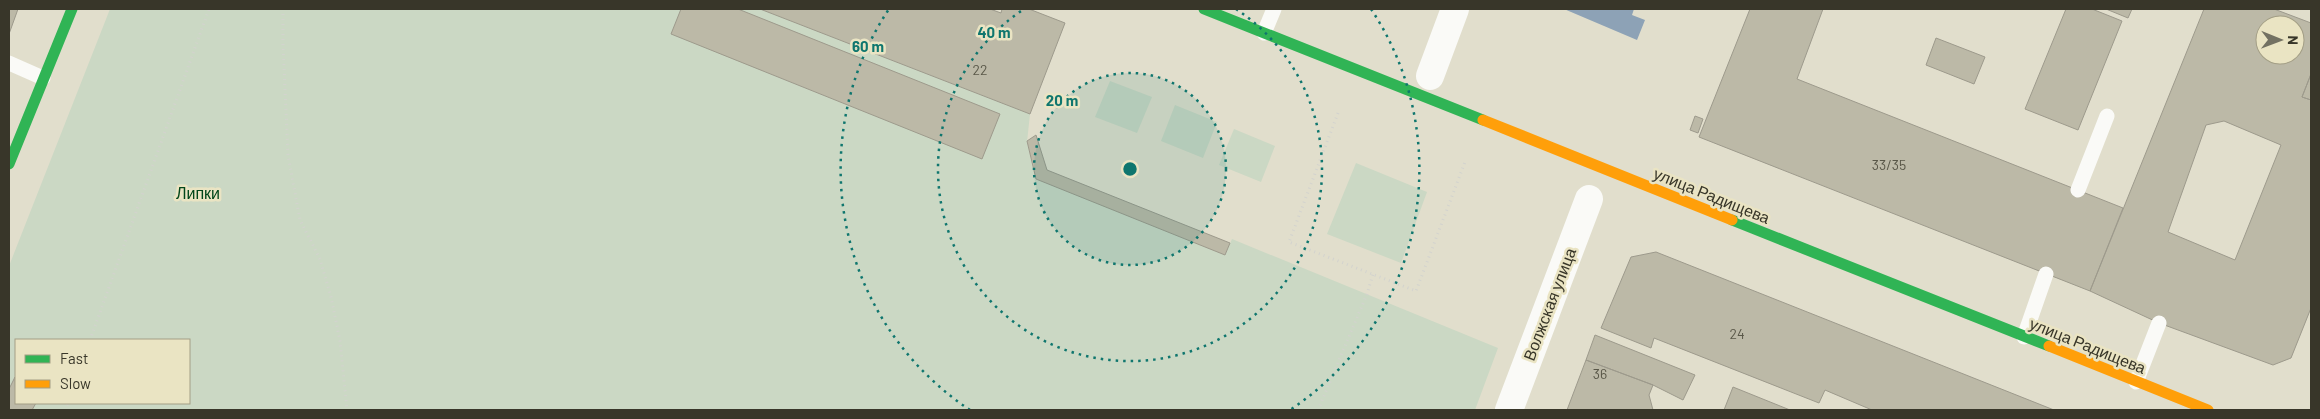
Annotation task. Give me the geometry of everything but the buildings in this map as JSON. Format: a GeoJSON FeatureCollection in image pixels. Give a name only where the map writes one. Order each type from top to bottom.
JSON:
{"type":"FeatureCollection","features":[{"type":"Feature","properties":{"kind":"street"},"geometry":{"type":"LineString","coordinates":[[9,164],[72,9]]}},
{"type":"Feature","properties":{"kind":"street","name":"улица Радищева"},"geometry":{"type":"LineString","coordinates":[[1204,9],[2208,410]]}},
{"type":"Feature","properties":{"kind":"street"},"geometry":{"type":"LineString","coordinates":[[1430,76],[1455,9]]}},
{"type":"Feature","properties":{"kind":"street","name":"Волжская улица"},"geometry":{"type":"LineString","coordinates":[[1509,410],[1589,199]]}},
{"type":"Feature","properties":{"kind":"lane"},"geometry":{"type":"LineString","coordinates":[[1264,33],[1274,9]]}},
{"type":"Feature","properties":{"kind":"lane"},"geometry":{"type":"LineString","coordinates":[[9,63],[44,78]]}},
{"type":"Feature","properties":{"kind":"lane"},"geometry":{"type":"LineString","coordinates":[[2078,190],[2107,116]]}},
{"type":"Feature","properties":{"kind":"lane"},"geometry":{"type":"LineString","coordinates":[[2024,337],[2046,274]]}},
{"type":"Feature","properties":{"kind":"lane"},"geometry":{"type":"LineString","coordinates":[[2136,382],[2159,322]]}},
{"type":"Feature","properties":{"kind":"path"},"geometry":{"type":"LineString","coordinates":[[90,339],[209,9]]}},
{"type":"Feature","properties":{"kind":"path"},"geometry":{"type":"LineString","coordinates":[[284,9],[283,45],[288,155],[300,220],[320,259],[331,297],[340,341],[347,410]]}},
{"type":"Feature","properties":{"kind":"path"},"geometry":{"type":"LineString","coordinates":[[1338,113],[1289,242],[1416,291],[1465,162]]}},
{"type":"Feature","properties":{"kind":"path"},"geometry":{"type":"LineString","coordinates":[[1318,410],[1367,294],[1373,274]]}},
{"type":"Feature","properties":{"kind":"green space","name":"Липки"},"geometry":{"type":"Polygon","coordinates":[[[110,9],[760,9],[1030,114],[1027,142],[1036,179],[1225,255],[1232,239],[1498,348],[1475,410],[9,410],[9,266],[110,9]]]}},
{"type":"Feature","properties":{"kind":"green space"},"geometry":{"type":"Polygon","coordinates":[[[1110,81],[1152,97],[1137,133],[1095,117],[1110,81]]]}},
{"type":"Feature","properties":{"kind":"green space"},"geometry":{"type":"Polygon","coordinates":[[[1175,105],[1217,122],[1203,158],[1161,141],[1175,105]]]}},
{"type":"Feature","properties":{"kind":"green space"},"geometry":{"type":"Polygon","coordinates":[[[1234,129],[1275,146],[1261,182],[1219,165],[1234,129]]]}},
{"type":"Feature","properties":{"kind":"green space"},"geometry":{"type":"Polygon","coordinates":[[[1356,163],[1427,192],[1401,263],[1327,234],[1356,163]]]}},
{"type":"Feature","properties":{"kind":"water"},"geometry":{"type":"Polygon","coordinates":[[[1564,9],[1634,9],[1632,15],[1645,20],[1637,40],[1564,9]]]}},
{"type":"Feature","properties":{"kind":"traffic: fast"},"geometry":{"type":"LineString","coordinates":[[9,164],[72,9]]}},
{"type":"Feature","properties":{"kind":"traffic: fast"},"geometry":{"type":"LineString","coordinates":[[1204,9],[1483,120]]}},
{"type":"Feature","properties":{"kind":"traffic: fast"},"geometry":{"type":"LineString","coordinates":[[1732,220],[2049,346]]}},
{"type":"Feature","properties":{"kind":"traffic: slow"},"geometry":{"type":"LineString","coordinates":[[1483,120],[1732,220]]}},
{"type":"Feature","properties":{"kind":"traffic: slow"},"geometry":{"type":"LineString","coordinates":[[2049,346],[2208,410]]}}]}
